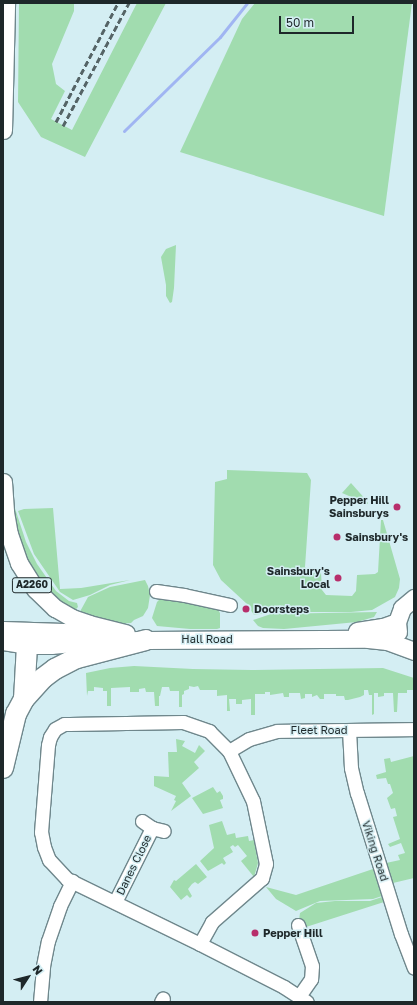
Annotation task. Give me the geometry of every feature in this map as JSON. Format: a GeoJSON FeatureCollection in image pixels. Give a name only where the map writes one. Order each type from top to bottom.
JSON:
{"type":"FeatureCollection","features":[{"type":"Feature","properties":{"kind":"highway"},"geometry":{"type":"LineString","coordinates":[[3,768],[12,723],[24,699],[43,678],[70,661],[146,640]]}},
{"type":"Feature","properties":{"kind":"highway"},"geometry":{"type":"LineString","coordinates":[[24,699],[27,645]]}},
{"type":"Feature","properties":{"kind":"main road"},"geometry":{"type":"LineString","coordinates":[[3,130],[6,3]]}},
{"type":"Feature","properties":{"kind":"main road","name":"A2260"},"geometry":{"type":"LineString","coordinates":[[3,482],[5,512],[9,534],[19,562],[35,589],[48,603],[72,618],[89,624],[126,633]]}},
{"type":"Feature","properties":{"kind":"main road","name":"Hall Road"},"geometry":{"type":"LineString","coordinates":[[5,634],[289,634],[347,632],[370,630],[404,610]]}},
{"type":"Feature","properties":{"kind":"main road","name":"Hall Road"},"geometry":{"type":"LineString","coordinates":[[404,610],[400,637],[412,650]]}},
{"type":"Feature","properties":{"kind":"main road","name":"Hall Road"},"geometry":{"type":"LineString","coordinates":[[5,634],[27,645],[146,640],[368,639],[387,641],[412,650]]}},
{"type":"Feature","properties":{"kind":"street"},"geometry":{"type":"LineString","coordinates":[[156,591],[184,595],[230,606]]}},
{"type":"Feature","properties":{"kind":"street"},"geometry":{"type":"LineString","coordinates":[[200,944],[212,923],[258,883],[263,876],[266,867],[254,801],[229,751],[209,731],[183,722],[64,724],[55,729],[50,737],[48,745],[42,838],[45,850],[52,863],[60,873],[72,882],[200,944],[303,999],[311,979],[312,966],[298,925]]}},
{"type":"Feature","properties":{"kind":"street","name":"Fleet Road"},"geometry":{"type":"LineString","coordinates":[[229,751],[249,739],[274,731],[414,729]]}},
{"type":"Feature","properties":{"kind":"street","name":"Viking Road"},"geometry":{"type":"LineString","coordinates":[[349,730],[351,768],[356,793],[403,939],[414,968]]}},
{"type":"Feature","properties":{"kind":"street","name":"Danes Close"},"geometry":{"type":"LineString","coordinates":[[115,902],[153,827]]}},
{"type":"Feature","properties":{"kind":"street"},"geometry":{"type":"LineString","coordinates":[[40,1002],[43,966],[48,941],[60,906],[72,882]]}},
{"type":"Feature","properties":{"kind":"green space"},"geometry":{"type":"Polygon","coordinates":[[[19,3],[74,3],[74,11],[52,64],[56,84],[65,91],[51,119],[72,130],[137,3],[166,3],[85,157],[41,137],[18,102],[19,3]]]}},
{"type":"Feature","properties":{"kind":"green space"},"geometry":{"type":"Polygon","coordinates":[[[255,3],[412,3],[384,216],[180,152],[242,19],[255,3]]]}},
{"type":"Feature","properties":{"kind":"green space"},"geometry":{"type":"Polygon","coordinates":[[[176,245],[174,288],[172,302],[170,303],[166,296],[166,285],[161,257],[166,249],[176,245]]]}},
{"type":"Feature","properties":{"kind":"green space"},"geometry":{"type":"Polygon","coordinates":[[[227,470],[307,473],[311,480],[305,567],[309,572],[321,572],[322,590],[326,595],[352,596],[356,591],[357,575],[375,574],[378,572],[381,520],[383,520],[400,579],[399,588],[395,597],[372,610],[351,612],[271,612],[254,615],[247,604],[221,580],[213,565],[215,482],[227,479],[227,470]]]}},
{"type":"Feature","properties":{"kind":"green space"},"geometry":{"type":"Polygon","coordinates":[[[351,483],[367,501],[368,504],[342,493],[351,483]]]}},
{"type":"Feature","properties":{"kind":"green space"},"geometry":{"type":"Polygon","coordinates":[[[10,493],[26,542],[37,564],[56,591],[69,601],[77,603],[78,607],[73,612],[57,605],[19,552],[10,493]]]}},
{"type":"Feature","properties":{"kind":"green space"},"geometry":{"type":"Polygon","coordinates":[[[53,508],[60,589],[81,588],[130,580],[110,585],[90,595],[73,600],[60,592],[34,554],[18,511],[24,509],[53,508]]]}},
{"type":"Feature","properties":{"kind":"green space"},"geometry":{"type":"Polygon","coordinates":[[[145,580],[150,595],[148,608],[143,616],[131,623],[118,624],[77,617],[88,597],[110,587],[145,580]]]}},
{"type":"Feature","properties":{"kind":"green space"},"geometry":{"type":"Polygon","coordinates":[[[162,597],[217,608],[220,613],[220,628],[190,629],[157,626],[152,618],[157,602],[162,597]]]}},
{"type":"Feature","properties":{"kind":"green space"},"geometry":{"type":"Polygon","coordinates":[[[377,612],[374,617],[357,622],[284,629],[263,628],[258,626],[253,620],[271,614],[377,612]]]}},
{"type":"Feature","properties":{"kind":"green space"},"geometry":{"type":"Polygon","coordinates":[[[134,666],[252,670],[383,668],[414,678],[414,693],[413,690],[407,690],[407,693],[398,693],[397,712],[394,712],[393,693],[384,693],[384,696],[378,697],[378,693],[374,693],[374,714],[372,715],[372,695],[369,695],[368,690],[364,690],[364,695],[360,697],[348,700],[345,700],[344,696],[336,696],[336,694],[324,694],[324,699],[320,699],[317,695],[312,697],[312,694],[305,694],[305,698],[301,699],[300,693],[289,693],[289,697],[284,697],[283,693],[270,695],[270,692],[265,692],[265,694],[255,694],[255,715],[251,715],[251,699],[242,700],[242,704],[236,704],[236,699],[229,699],[230,711],[227,711],[227,695],[217,696],[217,690],[200,690],[198,686],[189,686],[189,689],[184,691],[184,694],[182,695],[182,707],[179,707],[179,691],[170,691],[169,687],[162,687],[159,696],[159,706],[155,706],[154,692],[146,692],[145,688],[139,689],[139,692],[130,692],[130,687],[111,688],[111,706],[107,706],[107,691],[103,691],[103,688],[94,687],[94,691],[88,691],[87,696],[86,673],[110,668],[134,666]]]}},
{"type":"Feature","properties":{"kind":"green space"},"geometry":{"type":"Polygon","coordinates":[[[176,739],[185,741],[182,746],[195,753],[199,745],[205,751],[194,762],[199,768],[182,783],[191,796],[171,811],[176,801],[174,800],[176,796],[154,786],[154,776],[169,777],[168,752],[177,752],[176,739]]]}},
{"type":"Feature","properties":{"kind":"green space"},"geometry":{"type":"Polygon","coordinates":[[[414,756],[414,878],[393,883],[386,863],[400,860],[398,855],[405,853],[401,843],[390,847],[388,844],[400,839],[393,817],[397,816],[395,808],[391,809],[387,798],[393,793],[386,778],[377,779],[376,775],[386,772],[384,759],[390,758],[391,762],[414,756]]]}},
{"type":"Feature","properties":{"kind":"green space"},"geometry":{"type":"Polygon","coordinates":[[[213,787],[217,793],[220,791],[223,796],[223,799],[220,800],[223,808],[203,814],[192,798],[213,787]]]}},
{"type":"Feature","properties":{"kind":"green space"},"geometry":{"type":"Polygon","coordinates":[[[222,821],[227,835],[235,833],[236,838],[248,836],[249,841],[254,840],[258,863],[254,877],[241,861],[247,856],[238,845],[235,847],[233,845],[230,847],[233,852],[223,858],[226,863],[224,865],[222,863],[208,871],[200,861],[214,848],[209,825],[222,821]]]}},
{"type":"Feature","properties":{"kind":"green space"},"geometry":{"type":"Polygon","coordinates":[[[196,864],[207,877],[198,884],[195,882],[192,884],[188,889],[192,896],[190,898],[187,895],[181,900],[170,887],[174,880],[176,881],[196,864]]]}},
{"type":"Feature","properties":{"kind":"green space"},"geometry":{"type":"Polygon","coordinates":[[[373,869],[382,896],[373,899],[320,901],[296,911],[276,899],[266,887],[296,895],[373,869]]]}},
{"type":"Feature","properties":{"kind":"green space"},"geometry":{"type":"Polygon","coordinates":[[[382,897],[384,902],[306,927],[302,928],[299,920],[300,913],[316,903],[335,901],[370,901],[382,897]]]}},
{"type":"Feature","properties":{"kind":"waterway"},"geometry":{"type":"LineString","coordinates":[[124,131],[220,37],[247,3]]}},
{"type":"Feature","properties":{"kind":"railway"},"geometry":{"type":"LineString","coordinates":[[56,122],[118,3]]}},
{"type":"Feature","properties":{"kind":"railway"},"geometry":{"type":"LineString","coordinates":[[63,126],[129,3]]}},
{"type":"Feature","properties":{"kind":"place","name":"Pepper Hill Sainsburys"},"geometry":{"type":"Point","coordinates":[397,507]}},
{"type":"Feature","properties":{"kind":"place","name":"Sainsbury's"},"geometry":{"type":"Point","coordinates":[337,537]}},
{"type":"Feature","properties":{"kind":"place","name":"Sainsbury's Local"},"geometry":{"type":"Point","coordinates":[338,578]}},
{"type":"Feature","properties":{"kind":"place","name":"Doorsteps"},"geometry":{"type":"Point","coordinates":[246,609]}},
{"type":"Feature","properties":{"kind":"place","name":"Pepper Hill"},"geometry":{"type":"Point","coordinates":[255,933]}}]}
